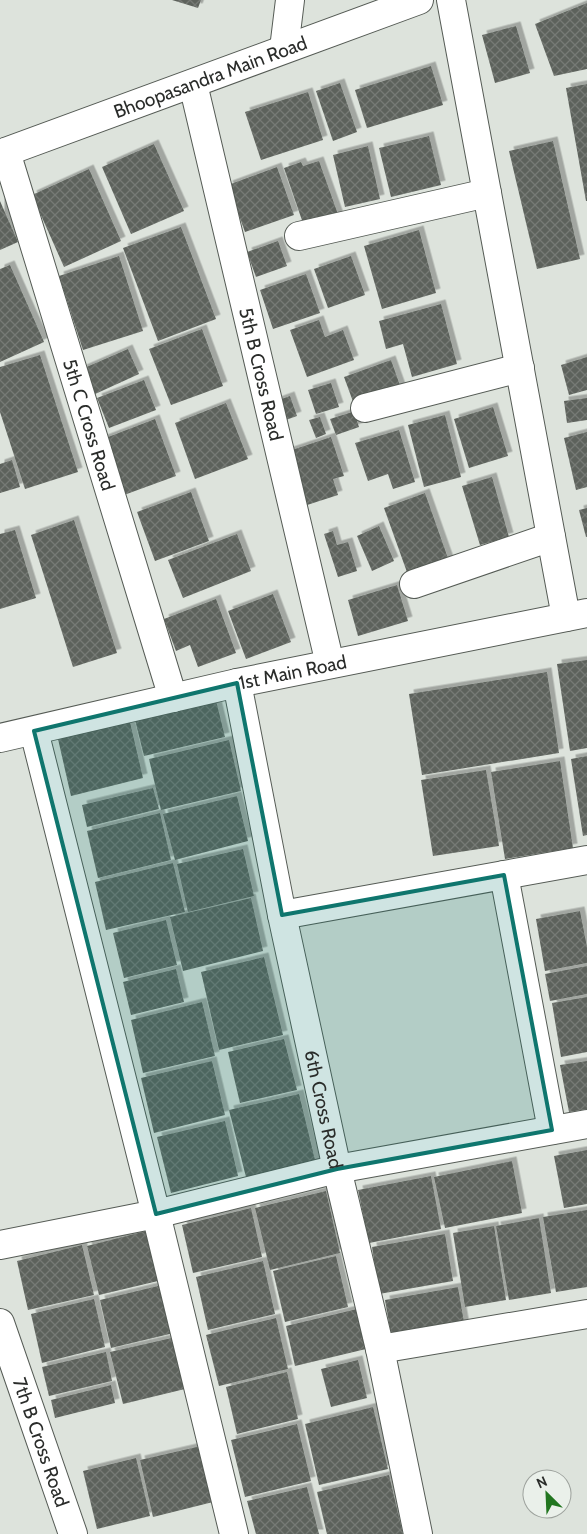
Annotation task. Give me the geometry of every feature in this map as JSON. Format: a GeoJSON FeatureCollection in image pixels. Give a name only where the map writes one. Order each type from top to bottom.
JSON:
{"type":"FeatureCollection","features":[{"type":"Feature","properties":{"kind":"street"},"geometry":{"type":"LineString","coordinates":[[284,49],[290,0]]}},
{"type":"Feature","properties":{"kind":"street","name":"Bhoopasandra Main Road"},"geometry":{"type":"LineString","coordinates":[[3,153],[419,0]]}},
{"type":"Feature","properties":{"kind":"street"},"geometry":{"type":"LineString","coordinates":[[451,0],[551,537],[576,615]]}},
{"type":"Feature","properties":{"kind":"street","name":"5th B Cross Road"},"geometry":{"type":"LineString","coordinates":[[193,84],[330,664]]}},
{"type":"Feature","properties":{"kind":"street","name":"5th C Cross Road"},"geometry":{"type":"LineString","coordinates":[[3,153],[173,698]]}},
{"type":"Feature","properties":{"kind":"street"},"geometry":{"type":"LineString","coordinates":[[299,236],[487,193]]}},
{"type":"Feature","properties":{"kind":"street"},"geometry":{"type":"LineString","coordinates":[[364,408],[520,368]]}},
{"type":"Feature","properties":{"kind":"street"},"geometry":{"type":"LineString","coordinates":[[414,584],[551,537]]}},
{"type":"Feature","properties":{"kind":"street","name":"1st Main Road"},"geometry":{"type":"LineString","coordinates":[[0,738],[237,683],[576,615]]}},
{"type":"Feature","properties":{"kind":"street","name":"6th Cross Road"},"geometry":{"type":"LineString","coordinates":[[237,683],[282,915],[337,1169],[380,1349],[418,1534]]}},
{"type":"Feature","properties":{"kind":"street"},"geometry":{"type":"LineString","coordinates":[[34,731],[156,1214],[234,1534]]}},
{"type":"Feature","properties":{"kind":"street"},"geometry":{"type":"LineString","coordinates":[[282,915],[587,860]]}},
{"type":"Feature","properties":{"kind":"street"},"geometry":{"type":"LineString","coordinates":[[504,875],[552,1130]]}},
{"type":"Feature","properties":{"kind":"street"},"geometry":{"type":"LineString","coordinates":[[0,1245],[156,1214],[337,1169],[587,1124]]}},
{"type":"Feature","properties":{"kind":"street"},"geometry":{"type":"LineString","coordinates":[[380,1349],[587,1314]]}},
{"type":"Feature","properties":{"kind":"street","name":"7th B Cross Road"},"geometry":{"type":"LineString","coordinates":[[0,1323],[73,1534]]}},
{"type":"Feature","properties":{"kind":"highlighted area"},"geometry":{"type":"Polygon","coordinates":[[[237,683],[282,915],[504,875],[552,1130],[337,1169],[156,1214],[34,731],[237,683]]]}},
{"type":"Feature","properties":{"kind":"building"},"geometry":{"type":"Polygon","coordinates":[[[172,0],[201,0],[198,8],[172,0]]]}},
{"type":"Feature","properties":{"kind":"building"},"geometry":{"type":"Polygon","coordinates":[[[587,3],[587,69],[554,76],[535,24],[587,3]]]}},
{"type":"Feature","properties":{"kind":"building"},"geometry":{"type":"Polygon","coordinates":[[[516,26],[530,73],[495,83],[482,35],[516,26]]]}},
{"type":"Feature","properties":{"kind":"building"},"geometry":{"type":"Polygon","coordinates":[[[431,66],[443,105],[367,128],[355,90],[431,66]]]}},
{"type":"Feature","properties":{"kind":"building"},"geometry":{"type":"Polygon","coordinates":[[[340,83],[357,132],[333,141],[316,91],[340,83]]]}},
{"type":"Feature","properties":{"kind":"building"},"geometry":{"type":"Polygon","coordinates":[[[587,84],[587,201],[586,201],[566,88],[587,84]]]}},
{"type":"Feature","properties":{"kind":"building"},"geometry":{"type":"Polygon","coordinates":[[[308,92],[323,140],[261,160],[245,112],[308,92]]]}},
{"type":"Feature","properties":{"kind":"building"},"geometry":{"type":"Polygon","coordinates":[[[429,136],[441,185],[391,197],[379,148],[429,136]]]}},
{"type":"Feature","properties":{"kind":"building"},"geometry":{"type":"Polygon","coordinates":[[[553,141],[580,259],[537,269],[509,151],[553,141]]]}},
{"type":"Feature","properties":{"kind":"building"},"geometry":{"type":"Polygon","coordinates":[[[154,144],[184,211],[131,234],[102,167],[154,144]]]}},
{"type":"Feature","properties":{"kind":"building"},"geometry":{"type":"Polygon","coordinates":[[[368,146],[380,199],[345,207],[333,155],[368,146]]]}},
{"type":"Feature","properties":{"kind":"building"},"geometry":{"type":"Polygon","coordinates":[[[319,161],[340,220],[306,232],[284,168],[301,162],[303,166],[319,161]]]}},
{"type":"Feature","properties":{"kind":"building"},"geometry":{"type":"Polygon","coordinates":[[[277,167],[294,215],[245,232],[228,185],[277,167]]]}},
{"type":"Feature","properties":{"kind":"building"},"geometry":{"type":"Polygon","coordinates":[[[89,169],[121,241],[64,267],[32,195],[89,169]]]}},
{"type":"Feature","properties":{"kind":"building"},"geometry":{"type":"Polygon","coordinates":[[[0,201],[18,242],[0,250],[0,201]]]}},
{"type":"Feature","properties":{"kind":"building"},"geometry":{"type":"Polygon","coordinates":[[[181,227],[216,319],[158,341],[123,248],[181,227]]]}},
{"type":"Feature","properties":{"kind":"building"},"geometry":{"type":"Polygon","coordinates":[[[419,230],[436,293],[382,309],[364,246],[419,230]]]}},
{"type":"Feature","properties":{"kind":"building"},"geometry":{"type":"Polygon","coordinates":[[[278,241],[287,266],[256,277],[247,252],[278,241]]]}},
{"type":"Feature","properties":{"kind":"building"},"geometry":{"type":"Polygon","coordinates":[[[119,256],[143,331],[83,350],[59,276],[119,256]]]}},
{"type":"Feature","properties":{"kind":"building"},"geometry":{"type":"Polygon","coordinates":[[[351,256],[365,295],[328,308],[314,269],[351,256]]]}},
{"type":"Feature","properties":{"kind":"building"},"geometry":{"type":"Polygon","coordinates":[[[10,265],[44,342],[0,362],[0,269],[10,265]]]}},
{"type":"Feature","properties":{"kind":"building"},"geometry":{"type":"Polygon","coordinates":[[[306,274],[320,313],[273,329],[260,290],[306,274]]]}},
{"type":"Feature","properties":{"kind":"building"},"geometry":{"type":"Polygon","coordinates":[[[441,304],[457,364],[412,377],[403,344],[386,349],[379,321],[441,304]]]}},
{"type":"Feature","properties":{"kind":"building"},"geometry":{"type":"Polygon","coordinates":[[[319,320],[325,337],[343,330],[354,360],[307,377],[290,330],[319,320]]]}},
{"type":"Feature","properties":{"kind":"building"},"geometry":{"type":"Polygon","coordinates":[[[202,329],[223,386],[171,405],[149,349],[202,329]]]}},
{"type":"Feature","properties":{"kind":"building"},"geometry":{"type":"Polygon","coordinates":[[[128,349],[139,374],[93,395],[82,369],[128,349]]]}},
{"type":"Feature","properties":{"kind":"building"},"geometry":{"type":"Polygon","coordinates":[[[40,355],[78,472],[25,489],[0,412],[0,367],[40,355]]]}},
{"type":"Feature","properties":{"kind":"building"},"geometry":{"type":"Polygon","coordinates":[[[587,357],[587,390],[569,395],[561,365],[587,357]]]}},
{"type":"Feature","properties":{"kind":"building"},"geometry":{"type":"Polygon","coordinates":[[[391,360],[402,391],[355,407],[344,377],[391,360]]]}},
{"type":"Feature","properties":{"kind":"building"},"geometry":{"type":"Polygon","coordinates":[[[144,380],[156,410],[109,428],[97,398],[144,380]]]}},
{"type":"Feature","properties":{"kind":"building"},"geometry":{"type":"Polygon","coordinates":[[[331,383],[339,407],[316,414],[308,390],[331,383]]]}},
{"type":"Feature","properties":{"kind":"building"},"geometry":{"type":"Polygon","coordinates":[[[290,396],[297,416],[283,421],[276,401],[290,396]]]}},
{"type":"Feature","properties":{"kind":"building"},"geometry":{"type":"Polygon","coordinates":[[[587,398],[587,420],[567,423],[564,401],[587,398]]]}},
{"type":"Feature","properties":{"kind":"building"},"geometry":{"type":"Polygon","coordinates":[[[226,403],[248,459],[195,479],[175,423],[226,403]]]}},
{"type":"Feature","properties":{"kind":"building"},"geometry":{"type":"Polygon","coordinates":[[[493,407],[508,456],[469,468],[454,419],[493,407]]]}},
{"type":"Feature","properties":{"kind":"building"},"geometry":{"type":"Polygon","coordinates":[[[365,408],[368,418],[357,421],[359,427],[336,435],[330,419],[365,408]]]}},
{"type":"Feature","properties":{"kind":"building"},"geometry":{"type":"Polygon","coordinates":[[[445,415],[461,477],[424,487],[408,425],[445,415]]]}},
{"type":"Feature","properties":{"kind":"building"},"geometry":{"type":"Polygon","coordinates":[[[320,417],[326,434],[316,438],[309,420],[320,417]]]}},
{"type":"Feature","properties":{"kind":"building"},"geometry":{"type":"Polygon","coordinates":[[[155,419],[176,476],[124,495],[103,439],[155,419]]]}},
{"type":"Feature","properties":{"kind":"building"},"geometry":{"type":"Polygon","coordinates":[[[399,430],[415,482],[393,489],[388,474],[368,481],[355,443],[399,430]]]}},
{"type":"Feature","properties":{"kind":"building"},"geometry":{"type":"Polygon","coordinates":[[[587,432],[587,487],[576,490],[564,438],[587,432]]]}},
{"type":"Feature","properties":{"kind":"building"},"geometry":{"type":"Polygon","coordinates":[[[331,437],[344,476],[333,479],[338,495],[304,506],[286,452],[331,437]]]}},
{"type":"Feature","properties":{"kind":"building"},"geometry":{"type":"Polygon","coordinates":[[[12,460],[20,487],[0,493],[0,464],[12,460]]]}},
{"type":"Feature","properties":{"kind":"building"},"geometry":{"type":"Polygon","coordinates":[[[492,477],[509,537],[480,545],[462,486],[492,477]]]}},
{"type":"Feature","properties":{"kind":"building"},"geometry":{"type":"Polygon","coordinates":[[[191,492],[209,541],[155,561],[137,512],[191,492]]]}},
{"type":"Feature","properties":{"kind":"building"},"geometry":{"type":"Polygon","coordinates":[[[425,493],[449,561],[408,575],[384,508],[425,493]]]}},
{"type":"Feature","properties":{"kind":"building"},"geometry":{"type":"Polygon","coordinates":[[[587,508],[587,537],[586,537],[579,510],[587,508]]]}},
{"type":"Feature","properties":{"kind":"building"},"geometry":{"type":"Polygon","coordinates":[[[74,520],[117,653],[73,667],[31,535],[74,520]]]}},
{"type":"Feature","properties":{"kind":"building"},"geometry":{"type":"Polygon","coordinates":[[[379,526],[394,561],[372,571],[357,536],[379,526]]]}},
{"type":"Feature","properties":{"kind":"building"},"geometry":{"type":"Polygon","coordinates":[[[15,530],[36,598],[0,609],[0,534],[15,530]]]}},
{"type":"Feature","properties":{"kind":"building"},"geometry":{"type":"Polygon","coordinates":[[[333,531],[337,545],[348,542],[357,571],[338,577],[324,534],[333,531]]]}},
{"type":"Feature","properties":{"kind":"building"},"geometry":{"type":"Polygon","coordinates":[[[237,534],[251,571],[183,598],[168,560],[237,534]]]}},
{"type":"Feature","properties":{"kind":"building"},"geometry":{"type":"Polygon","coordinates":[[[397,585],[408,621],[358,636],[348,600],[397,585]]]}},
{"type":"Feature","properties":{"kind":"building"},"geometry":{"type":"Polygon","coordinates":[[[273,594],[291,642],[246,659],[228,611],[273,594]]]}},
{"type":"Feature","properties":{"kind":"building"},"geometry":{"type":"Polygon","coordinates":[[[216,599],[236,653],[198,667],[190,645],[176,651],[164,619],[216,599]]]}},
{"type":"Feature","properties":{"kind":"building"},"geometry":{"type":"Polygon","coordinates":[[[587,660],[587,748],[570,751],[557,664],[587,660]]]}},
{"type":"Feature","properties":{"kind":"building"},"geometry":{"type":"Polygon","coordinates":[[[547,672],[559,753],[422,775],[409,694],[547,672]]]}},
{"type":"Feature","properties":{"kind":"building"},"geometry":{"type":"Polygon","coordinates":[[[216,700],[225,737],[144,756],[135,720],[216,700]]]}},
{"type":"Feature","properties":{"kind":"building"},"geometry":{"type":"Polygon","coordinates":[[[130,722],[143,778],[71,796],[58,739],[130,722]]]}},
{"type":"Feature","properties":{"kind":"building"},"geometry":{"type":"Polygon","coordinates":[[[229,740],[241,791],[161,810],[149,759],[229,740]]]}},
{"type":"Feature","properties":{"kind":"building"},"geometry":{"type":"Polygon","coordinates":[[[587,756],[587,835],[583,836],[571,759],[587,756]]]}},
{"type":"Feature","properties":{"kind":"building"},"geometry":{"type":"Polygon","coordinates":[[[560,761],[573,848],[505,859],[491,772],[560,761]]]}},
{"type":"Feature","properties":{"kind":"building"},"geometry":{"type":"Polygon","coordinates":[[[486,770],[499,846],[433,856],[421,780],[486,770]]]}},
{"type":"Feature","properties":{"kind":"building"},"geometry":{"type":"Polygon","coordinates":[[[153,788],[159,809],[87,827],[82,805],[153,788]]]}},
{"type":"Feature","properties":{"kind":"building"},"geometry":{"type":"Polygon","coordinates":[[[237,796],[248,841],[175,860],[163,814],[237,796]]]}},
{"type":"Feature","properties":{"kind":"building"},"geometry":{"type":"Polygon","coordinates":[[[160,813],[171,860],[98,878],[87,831],[160,813]]]}},
{"type":"Feature","properties":{"kind":"building"},"geometry":{"type":"Polygon","coordinates":[[[243,849],[254,896],[188,912],[177,864],[243,849]]]}},
{"type":"Feature","properties":{"kind":"building"},"geometry":{"type":"Polygon","coordinates":[[[173,863],[185,912],[106,930],[95,882],[173,863]]]}},
{"type":"Feature","properties":{"kind":"building"},"geometry":{"type":"Polygon","coordinates":[[[251,898],[263,951],[183,971],[170,917],[251,898]]]}},
{"type":"Feature","properties":{"kind":"building"},"geometry":{"type":"Polygon","coordinates":[[[580,911],[587,947],[587,963],[545,971],[536,919],[580,911]]]}},
{"type":"Feature","properties":{"kind":"building"},"geometry":{"type":"Polygon","coordinates":[[[166,920],[177,965],[124,978],[113,933],[166,920]]]}},
{"type":"Feature","properties":{"kind":"building"},"geometry":{"type":"Polygon","coordinates":[[[264,957],[283,1035],[219,1050],[201,972],[264,957]]]}},
{"type":"Feature","properties":{"kind":"building"},"geometry":{"type":"Polygon","coordinates":[[[587,966],[587,994],[550,1001],[545,974],[587,966]]]}},
{"type":"Feature","properties":{"kind":"building"},"geometry":{"type":"Polygon","coordinates":[[[176,969],[184,1002],[131,1015],[123,982],[176,969]]]}},
{"type":"Feature","properties":{"kind":"building"},"geometry":{"type":"Polygon","coordinates":[[[587,997],[587,1052],[561,1057],[552,1003],[587,997]]]}},
{"type":"Feature","properties":{"kind":"building"},"geometry":{"type":"Polygon","coordinates":[[[202,1002],[215,1056],[143,1073],[131,1020],[202,1002]]]}},
{"type":"Feature","properties":{"kind":"building"},"geometry":{"type":"Polygon","coordinates":[[[284,1039],[297,1090],[240,1103],[228,1052],[284,1039]]]}},
{"type":"Feature","properties":{"kind":"building"},"geometry":{"type":"Polygon","coordinates":[[[212,1061],[225,1115],[154,1133],[141,1078],[212,1061]]]}},
{"type":"Feature","properties":{"kind":"building"},"geometry":{"type":"Polygon","coordinates":[[[587,1061],[587,1109],[569,1112],[560,1065],[587,1061]]]}},
{"type":"Feature","properties":{"kind":"building"},"geometry":{"type":"Polygon","coordinates":[[[299,1094],[316,1164],[247,1181],[229,1110],[299,1094]]]}},
{"type":"Feature","properties":{"kind":"building"},"geometry":{"type":"Polygon","coordinates":[[[225,1121],[238,1176],[171,1193],[157,1137],[225,1121]]]}},
{"type":"Feature","properties":{"kind":"building"},"geometry":{"type":"Polygon","coordinates":[[[587,1150],[587,1204],[564,1208],[554,1156],[587,1150]]]}},
{"type":"Feature","properties":{"kind":"building"},"geometry":{"type":"Polygon","coordinates":[[[512,1161],[522,1213],[445,1228],[434,1177],[512,1161]]]}},
{"type":"Feature","properties":{"kind":"building"},"geometry":{"type":"Polygon","coordinates":[[[431,1176],[441,1229],[369,1243],[358,1190],[431,1176]]]}},
{"type":"Feature","properties":{"kind":"building"},"geometry":{"type":"Polygon","coordinates":[[[326,1191],[340,1253],[270,1270],[255,1208],[326,1191]]]}},
{"type":"Feature","properties":{"kind":"building"},"geometry":{"type":"Polygon","coordinates":[[[251,1208],[262,1257],[193,1273],[182,1225],[251,1208]]]}},
{"type":"Feature","properties":{"kind":"building"},"geometry":{"type":"Polygon","coordinates":[[[587,1210],[587,1287],[556,1292],[543,1217],[587,1210]]]}},
{"type":"Feature","properties":{"kind":"building"},"geometry":{"type":"Polygon","coordinates":[[[539,1218],[551,1293],[509,1300],[496,1226],[539,1218]]]}},
{"type":"Feature","properties":{"kind":"building"},"geometry":{"type":"Polygon","coordinates":[[[494,1226],[506,1300],[465,1307],[453,1233],[494,1226]]]}},
{"type":"Feature","properties":{"kind":"building"},"geometry":{"type":"Polygon","coordinates":[[[146,1231],[158,1281],[99,1295],[87,1246],[146,1231]]]}},
{"type":"Feature","properties":{"kind":"building"},"geometry":{"type":"Polygon","coordinates":[[[445,1234],[453,1281],[379,1294],[372,1247],[445,1234]]]}},
{"type":"Feature","properties":{"kind":"building"},"geometry":{"type":"Polygon","coordinates":[[[82,1245],[94,1295],[28,1310],[17,1261],[82,1245]]]}},
{"type":"Feature","properties":{"kind":"building"},"geometry":{"type":"Polygon","coordinates":[[[336,1256],[348,1307],[285,1322],[273,1271],[336,1256]]]}},
{"type":"Feature","properties":{"kind":"building"},"geometry":{"type":"Polygon","coordinates":[[[263,1261],[275,1314],[208,1330],[196,1277],[263,1261]]]}},
{"type":"Feature","properties":{"kind":"building"},"geometry":{"type":"Polygon","coordinates":[[[166,1284],[178,1332],[111,1348],[100,1300],[166,1284]]]}},
{"type":"Feature","properties":{"kind":"building"},"geometry":{"type":"Polygon","coordinates":[[[458,1287],[465,1328],[392,1341],[385,1300],[458,1287]]]}},
{"type":"Feature","properties":{"kind":"building"},"geometry":{"type":"Polygon","coordinates":[[[94,1299],[105,1347],[42,1363],[31,1314],[94,1299]]]}},
{"type":"Feature","properties":{"kind":"building"},"geometry":{"type":"Polygon","coordinates":[[[357,1309],[366,1349],[295,1366],[286,1326],[357,1309]]]}},
{"type":"Feature","properties":{"kind":"building"},"geometry":{"type":"Polygon","coordinates":[[[276,1318],[288,1369],[219,1386],[206,1335],[276,1318]]]}},
{"type":"Feature","properties":{"kind":"building"},"geometry":{"type":"Polygon","coordinates":[[[176,1337],[189,1388],[123,1404],[110,1352],[176,1337]]]}},
{"type":"Feature","properties":{"kind":"building"},"geometry":{"type":"Polygon","coordinates":[[[106,1352],[112,1381],[49,1396],[42,1367],[106,1352]]]}},
{"type":"Feature","properties":{"kind":"building"},"geometry":{"type":"Polygon","coordinates":[[[358,1360],[367,1398],[331,1407],[321,1369],[358,1360]]]}},
{"type":"Feature","properties":{"kind":"building"},"geometry":{"type":"Polygon","coordinates":[[[287,1372],[298,1419],[237,1434],[226,1387],[287,1372]]]}},
{"type":"Feature","properties":{"kind":"building"},"geometry":{"type":"Polygon","coordinates":[[[111,1385],[115,1403],[55,1418],[51,1400],[111,1385]]]}},
{"type":"Feature","properties":{"kind":"building"},"geometry":{"type":"Polygon","coordinates":[[[373,1407],[388,1469],[319,1485],[305,1424],[373,1407]]]}},
{"type":"Feature","properties":{"kind":"building"},"geometry":{"type":"Polygon","coordinates":[[[297,1424],[311,1481],[245,1497],[231,1440],[297,1424]]]}},
{"type":"Feature","properties":{"kind":"building"},"geometry":{"type":"Polygon","coordinates":[[[201,1446],[213,1502],[153,1517],[140,1460],[201,1446]]]}},
{"type":"Feature","properties":{"kind":"building"},"geometry":{"type":"Polygon","coordinates":[[[136,1458],[150,1516],[97,1529],[83,1471],[136,1458]]]}},
{"type":"Feature","properties":{"kind":"building"},"geometry":{"type":"Polygon","coordinates":[[[389,1475],[403,1534],[327,1534],[317,1492],[389,1475]]]}},
{"type":"Feature","properties":{"kind":"building"},"geometry":{"type":"Polygon","coordinates":[[[307,1487],[319,1534],[256,1534],[247,1501],[307,1487]]]}}]}
